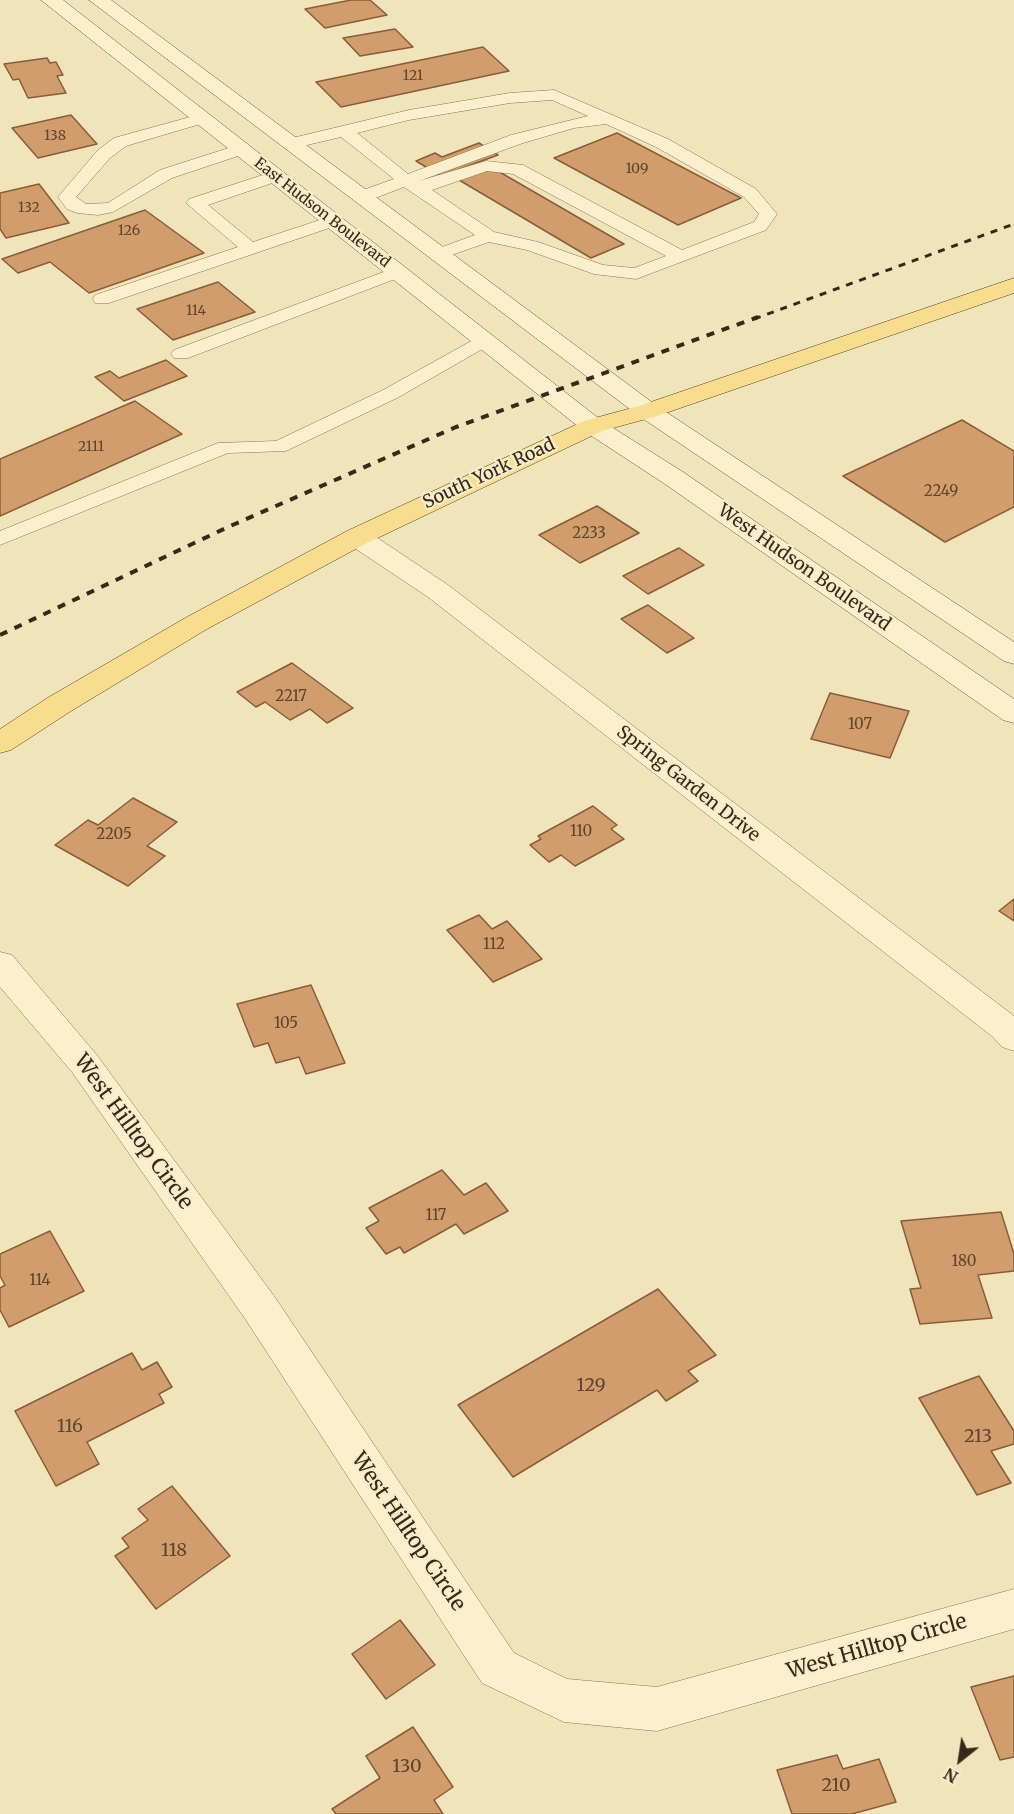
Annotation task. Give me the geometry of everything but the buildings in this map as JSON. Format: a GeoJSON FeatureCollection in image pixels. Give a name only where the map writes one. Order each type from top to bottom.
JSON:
{"type":"FeatureCollection","features":[{"type":"Feature","properties":{"kind":"main road","name":"East Hudson Boulevard"},"geometry":{"type":"LineString","coordinates":[[51,0],[593,426]]}},
{"type":"Feature","properties":{"kind":"main road","name":"East Hudson Boulevard"},"geometry":{"type":"LineString","coordinates":[[99,0],[648,411]]}},
{"type":"Feature","properties":{"kind":"main road","name":"South York Road"},"geometry":{"type":"LineString","coordinates":[[0,743],[60,704],[196,623],[357,537],[593,426],[648,411],[1014,285]]}},
{"type":"Feature","properties":{"kind":"main road"},"geometry":{"type":"LineString","coordinates":[[648,411],[1014,655]]}},
{"type":"Feature","properties":{"kind":"main road","name":"West Hudson Boulevard"},"geometry":{"type":"LineString","coordinates":[[593,426],[674,478],[1014,713]]}},
{"type":"Feature","properties":{"kind":"main road","name":"Spring Garden Drive"},"geometry":{"type":"LineString","coordinates":[[357,537],[438,591],[996,1021],[1014,1038]]}},
{"type":"Feature","properties":{"kind":"main road","name":"West Hilltop Circle"},"geometry":{"type":"LineString","coordinates":[[0,964],[84,1063],[260,1308],[498,1668],[564,1700],[657,1709],[1014,1609]]}},
{"type":"Feature","properties":{"kind":"lane"},"geometry":{"type":"LineString","coordinates":[[290,144],[410,115],[488,102],[554,95],[662,143],[750,193],[768,214],[760,226],[636,274],[600,270],[532,246],[488,236],[413,185],[344,131]]}},
{"type":"Feature","properties":{"kind":"lane"},"geometry":{"type":"LineString","coordinates":[[201,119],[120,141],[104,154],[70,191],[67,198],[73,205],[84,208],[98,210],[113,207],[166,174],[241,149]]}},
{"type":"Feature","properties":{"kind":"lane"},"geometry":{"type":"LineString","coordinates":[[413,185],[517,139],[573,123],[609,119]]}},
{"type":"Feature","properties":{"kind":"lane"},"geometry":{"type":"LineString","coordinates":[[361,197],[486,166],[517,169],[687,255]]}},
{"type":"Feature","properties":{"kind":"lane"},"geometry":{"type":"LineString","coordinates":[[250,248],[195,204],[275,176]]}},
{"type":"Feature","properties":{"kind":"lane"},"geometry":{"type":"LineString","coordinates":[[102,299],[332,221]]}},
{"type":"Feature","properties":{"kind":"lane"},"geometry":{"type":"LineString","coordinates":[[437,255],[488,236]]}},
{"type":"Feature","properties":{"kind":"lane"},"geometry":{"type":"LineString","coordinates":[[181,354],[397,272]]}},
{"type":"Feature","properties":{"kind":"lane"},"geometry":{"type":"LineString","coordinates":[[0,539],[225,447],[279,447],[390,394],[484,340]]}},
{"type":"Feature","properties":{"kind":"railway"},"geometry":{"type":"LineString","coordinates":[[754,319],[1014,224]]}},
{"type":"Feature","properties":{"kind":"railway"},"geometry":{"type":"LineString","coordinates":[[0,635],[228,527],[456,427],[758,317]]}}]}
